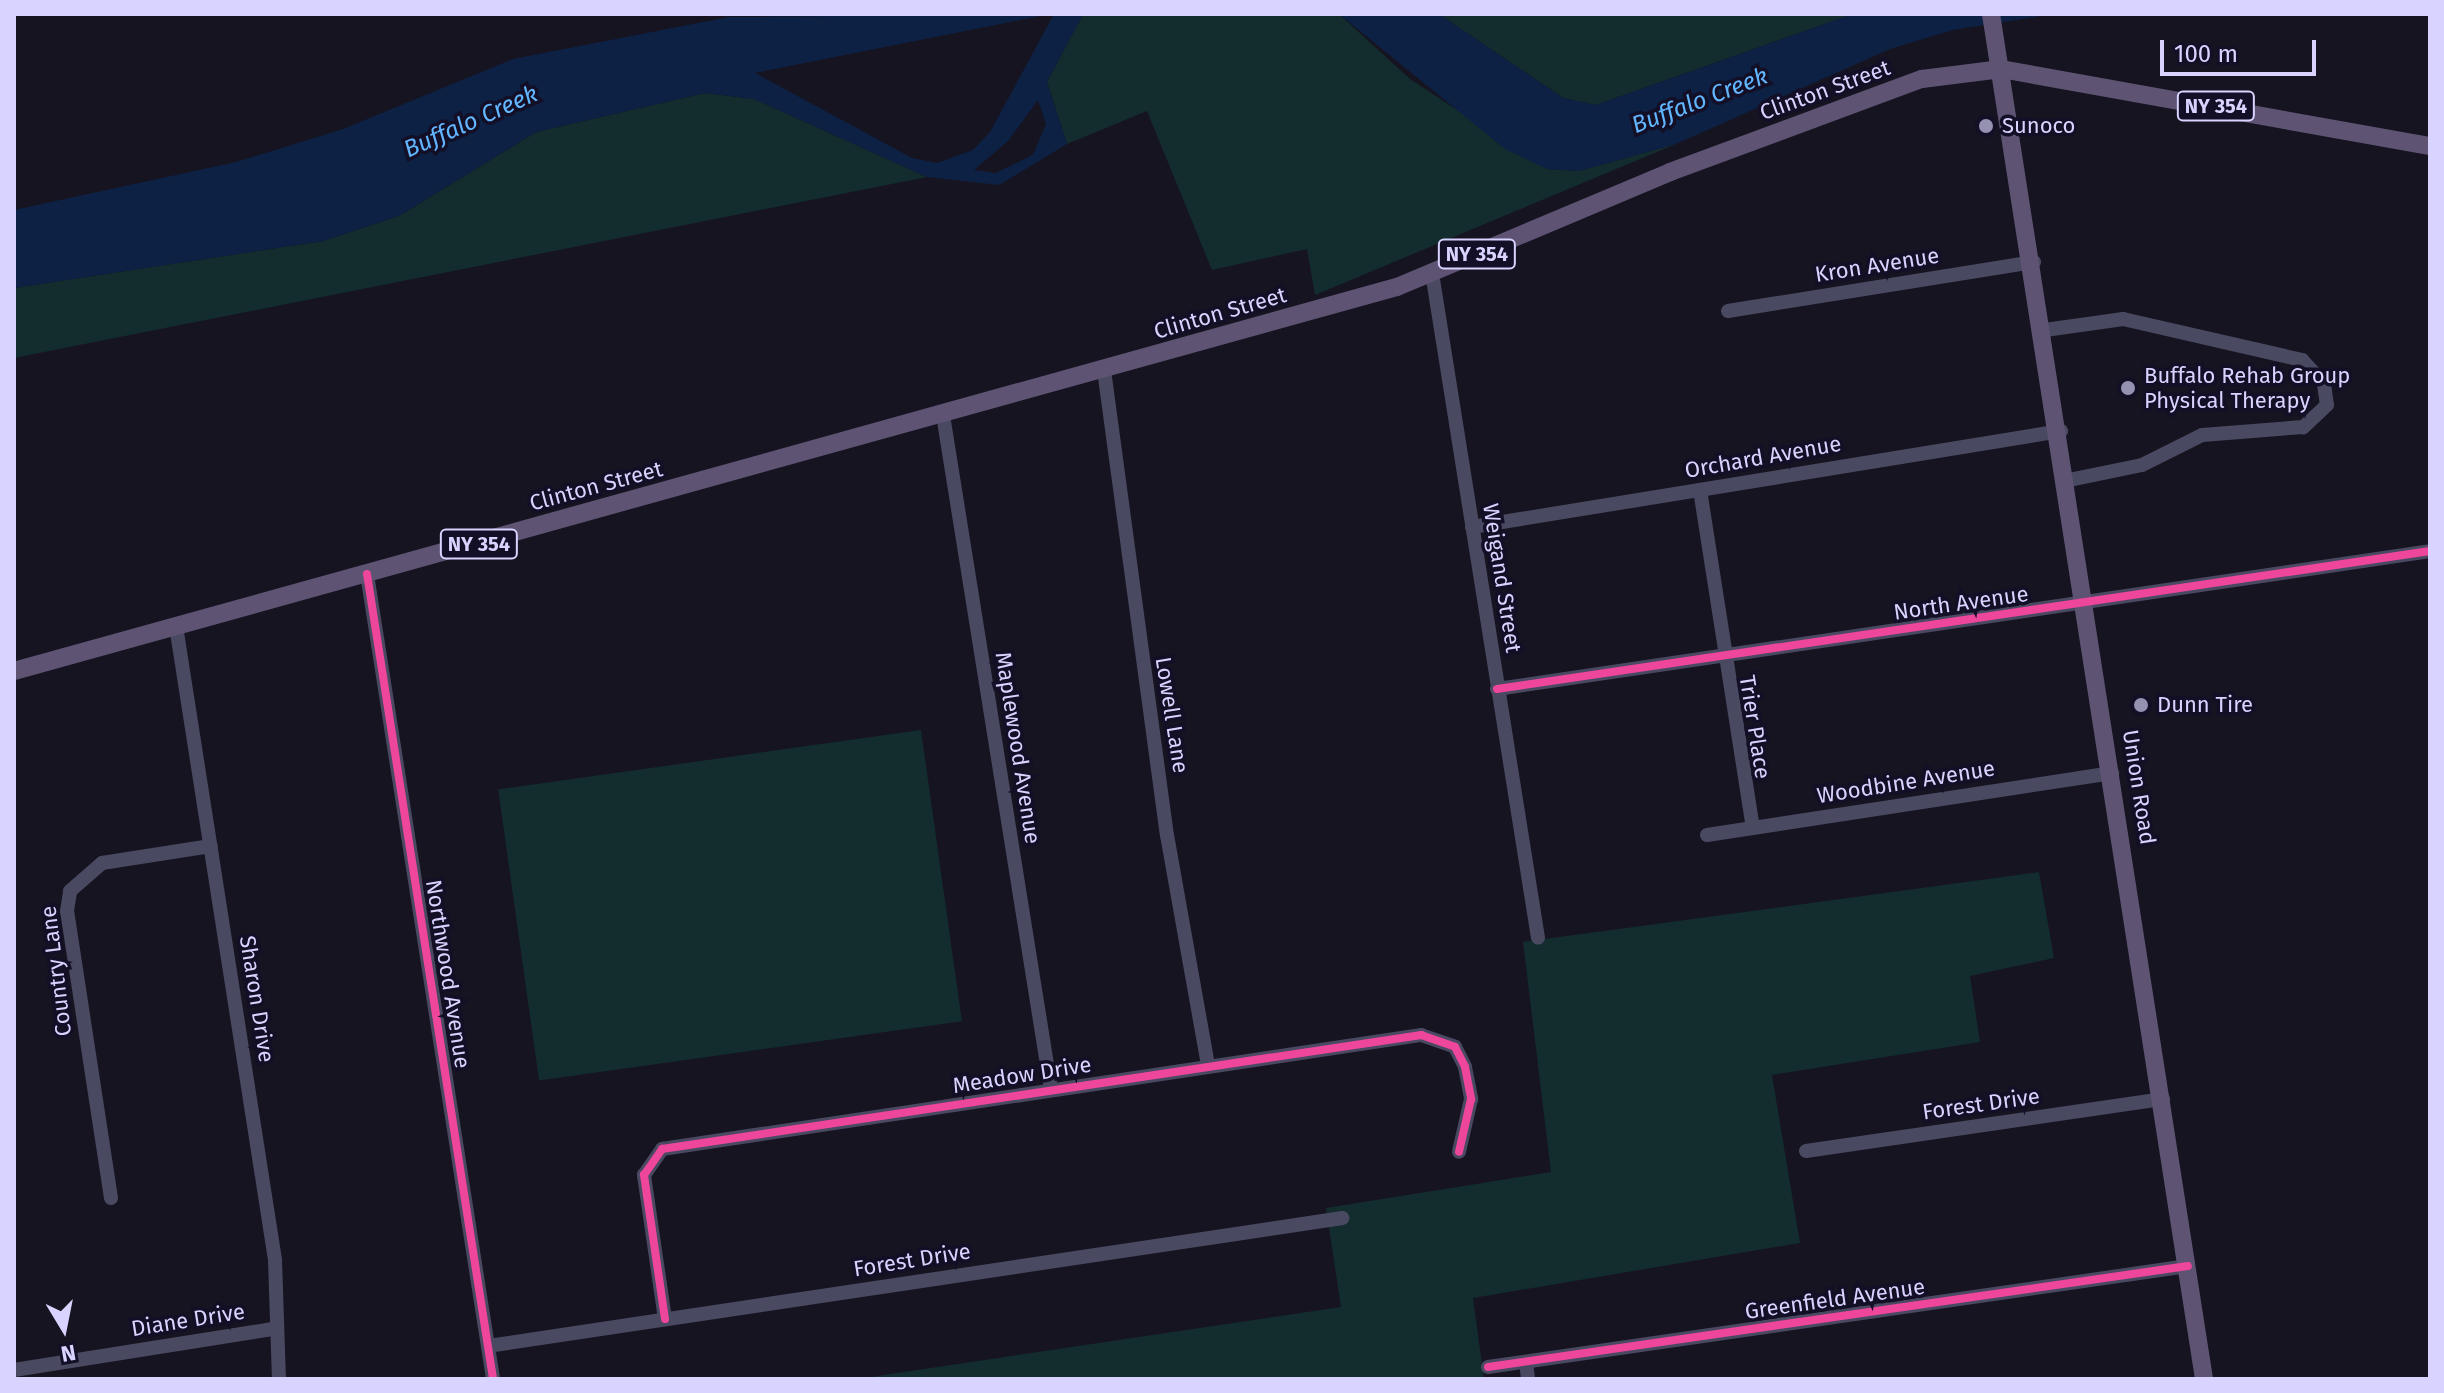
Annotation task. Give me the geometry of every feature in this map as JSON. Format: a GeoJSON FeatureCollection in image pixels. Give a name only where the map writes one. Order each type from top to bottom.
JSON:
{"type":"FeatureCollection","features":[{"type":"Feature","properties":{"kind":"main road","name":"Union Road"},"geometry":{"type":"LineString","coordinates":[[1991,14],[2069,480],[2204,1379]]}},
{"type":"Feature","properties":{"kind":"main road","name":"Clinton Street"},"geometry":{"type":"LineString","coordinates":[[14,671],[1104,370],[1432,273],[1670,172],[1922,79],[2001,69],[2430,146]]}},
{"type":"Feature","properties":{"kind":"street","name":"Kron Avenue"},"geometry":{"type":"LineString","coordinates":[[1728,311],[2034,262]]}},
{"type":"Feature","properties":{"kind":"street","name":"Weigand Street"},"geometry":{"type":"LineString","coordinates":[[1432,273],[1538,938]]}},
{"type":"Feature","properties":{"kind":"street"},"geometry":{"type":"LineString","coordinates":[[2045,330],[2123,319],[2302,360],[2324,384],[2327,405],[2303,427],[2202,435],[2142,465],[2069,480]]}},
{"type":"Feature","properties":{"kind":"street","name":"Lowell Lane"},"geometry":{"type":"LineString","coordinates":[[1104,370],[1167,835],[1208,1066]]}},
{"type":"Feature","properties":{"kind":"street","name":"Maplewood Avenue"},"geometry":{"type":"LineString","coordinates":[[943,415],[1051,1089]]}},
{"type":"Feature","properties":{"kind":"street","name":"Orchard Avenue"},"geometry":{"type":"LineString","coordinates":[[1472,527],[2061,431]]}},
{"type":"Feature","properties":{"kind":"street","name":"Trier Place"},"geometry":{"type":"LineString","coordinates":[[1700,490],[1753,827]]}},
{"type":"Feature","properties":{"kind":"street","name":"North Avenue"},"geometry":{"type":"LineString","coordinates":[[1497,689],[2430,551]]}},
{"type":"Feature","properties":{"kind":"street","name":"Northwood Avenue"},"geometry":{"type":"LineString","coordinates":[[367,574],[493,1379]]}},
{"type":"Feature","properties":{"kind":"street","name":"Sharon Drive"},"geometry":{"type":"LineString","coordinates":[[176,626],[275,1260],[273,1329],[279,1379]]}},
{"type":"Feature","properties":{"kind":"street","name":"Woodbine Avenue"},"geometry":{"type":"LineString","coordinates":[[1707,835],[2112,773]]}},
{"type":"Feature","properties":{"kind":"street","name":"Country Lane"},"geometry":{"type":"LineString","coordinates":[[111,1198],[67,900],[93,866],[211,846]]}},
{"type":"Feature","properties":{"kind":"street","name":"Meadow Drive"},"geometry":{"type":"LineString","coordinates":[[665,1319],[644,1175],[654,1153],[1051,1089],[1438,1038],[1455,1047],[1465,1067],[1471,1099],[1459,1152]]}},
{"type":"Feature","properties":{"kind":"street","name":"Forest Drive"},"geometry":{"type":"LineString","coordinates":[[1806,1151],[2163,1099]]}},
{"type":"Feature","properties":{"kind":"street","name":"Forest Drive"},"geometry":{"type":"LineString","coordinates":[[488,1346],[1342,1218]]}},
{"type":"Feature","properties":{"kind":"street","name":"Greenfield Avenue"},"geometry":{"type":"LineString","coordinates":[[1488,1367],[2188,1266]]}},
{"type":"Feature","properties":{"kind":"street","name":"Diane Drive"},"geometry":{"type":"LineString","coordinates":[[14,1370],[273,1329]]}},
{"type":"Feature","properties":{"kind":"street"},"geometry":{"type":"LineString","coordinates":[[1526,1362],[1528,1379]]}},
{"type":"Feature","properties":{"kind":"green space"},"geometry":{"type":"Polygon","coordinates":[[[1083,14],[1339,14],[1410,79],[1547,169],[1579,171],[1676,144],[1315,295],[1307,249],[1212,270],[1147,111],[1067,144],[1047,82],[1083,14]]]}},
{"type":"Feature","properties":{"kind":"green space"},"geometry":{"type":"Polygon","coordinates":[[[1439,14],[1853,14],[1596,105],[1563,98],[1439,14]]]}},
{"type":"Feature","properties":{"kind":"green space"},"geometry":{"type":"Polygon","coordinates":[[[705,93],[754,99],[927,177],[14,358],[14,288],[323,241],[399,216],[536,132],[705,93]]]}},
{"type":"Feature","properties":{"kind":"green space"},"geometry":{"type":"Polygon","coordinates":[[[921,730],[962,1021],[539,1081],[498,789],[921,730]]]}},
{"type":"Feature","properties":{"kind":"green space"},"geometry":{"type":"Polygon","coordinates":[[[2039,872],[2054,958],[1970,976],[1980,1042],[1772,1075],[1800,1243],[1473,1298],[1484,1379],[857,1379],[1341,1307],[1326,1208],[1551,1172],[1523,942],[2039,872]]]}},
{"type":"Feature","properties":{"kind":"water","name":"Buffalo Creek"},"geometry":{"type":"Polygon","coordinates":[[[1051,14],[755,73],[912,158],[937,163],[973,150],[990,132],[1054,14],[1083,14],[1047,82],[1067,144],[999,185],[927,177],[754,99],[705,93],[536,132],[399,216],[323,241],[14,288],[14,210],[236,162],[343,129],[513,59],[729,17],[1051,14]],[[1038,100],[1009,140],[974,170],[996,173],[1033,155],[1046,124],[1038,100]]]}},
{"type":"Feature","properties":{"kind":"water","name":"Buffalo Creek"},"geometry":{"type":"Polygon","coordinates":[[[1339,14],[1439,14],[1563,98],[1596,105],[1853,14],[2055,14],[1953,30],[1890,49],[1676,144],[1579,171],[1547,169],[1505,149],[1339,14]]]}},
{"type":"Feature","properties":{"kind":"cycle path"},"geometry":{"type":"LineString","coordinates":[[1497,689],[2430,551]]}},
{"type":"Feature","properties":{"kind":"cycle path"},"geometry":{"type":"LineString","coordinates":[[367,574],[493,1379]]}},
{"type":"Feature","properties":{"kind":"cycle path"},"geometry":{"type":"LineString","coordinates":[[665,1319],[644,1175],[662,1149],[1421,1035],[1455,1047],[1465,1067],[1471,1099],[1459,1152]]}},
{"type":"Feature","properties":{"kind":"cycle path"},"geometry":{"type":"LineString","coordinates":[[1488,1367],[2188,1266]]}},
{"type":"Feature","properties":{"kind":"place","name":"Sunoco"},"geometry":{"type":"Point","coordinates":[1986,126]}},
{"type":"Feature","properties":{"kind":"place","name":"Buffalo Rehab Group Physical Therapy"},"geometry":{"type":"Point","coordinates":[2128,388]}},
{"type":"Feature","properties":{"kind":"place","name":"Dunn Tire"},"geometry":{"type":"Point","coordinates":[2141,705]}}]}
